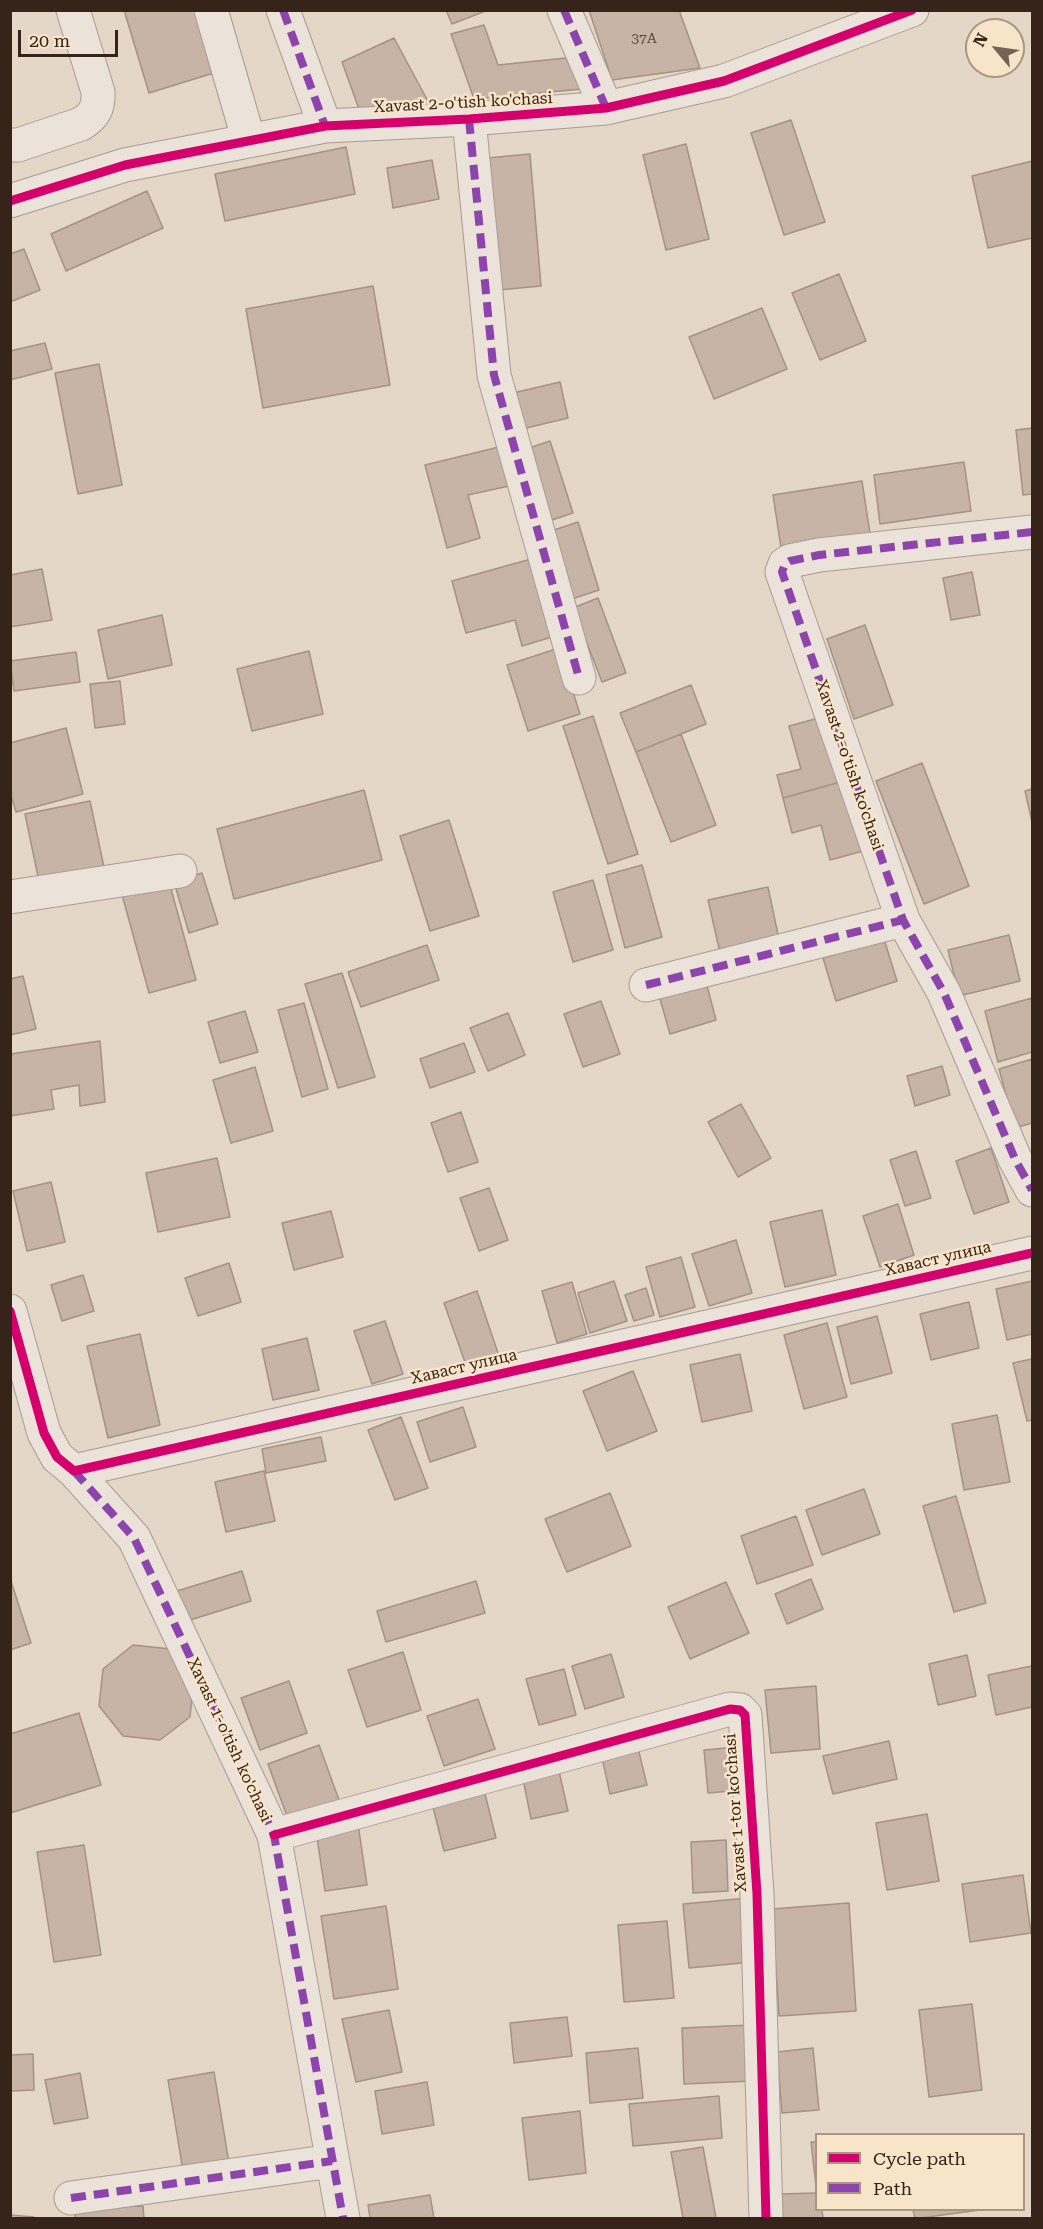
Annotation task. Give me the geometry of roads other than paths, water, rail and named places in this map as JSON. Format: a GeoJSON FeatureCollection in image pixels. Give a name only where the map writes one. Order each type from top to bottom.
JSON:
{"type":"FeatureCollection","features":[{"type":"Feature","properties":{"kind":"street"},"geometry":{"type":"LineString","coordinates":[[10,145],[18,145],[81,124],[90,119],[97,110],[98,92],[73,10]]}},
{"type":"Feature","properties":{"kind":"street"},"geometry":{"type":"LineString","coordinates":[[211,10],[249,141]]}},
{"type":"Feature","properties":{"kind":"street"},"geometry":{"type":"LineString","coordinates":[[283,10],[325,126]]}},
{"type":"Feature","properties":{"kind":"street"},"geometry":{"type":"LineString","coordinates":[[564,10],[606,108]]}},
{"type":"Feature","properties":{"kind":"street","name":"Xavast 2-o'tish ko'chasi"},"geometry":{"type":"LineString","coordinates":[[10,201],[125,165],[325,126],[469,119],[606,108],[724,81],[912,10]]}},
{"type":"Feature","properties":{"kind":"street"},"geometry":{"type":"LineString","coordinates":[[469,119],[494,375],[579,678]]}},
{"type":"Feature","properties":{"kind":"street","name":"Xavast 2-o'tish ko'chasi"},"geometry":{"type":"LineString","coordinates":[[1032,532],[819,555],[785,564],[782,572],[903,920],[944,993],[1015,1159],[1032,1190]]}},
{"type":"Feature","properties":{"kind":"street"},"geometry":{"type":"LineString","coordinates":[[10,897],[180,871]]}},
{"type":"Feature","properties":{"kind":"street"},"geometry":{"type":"LineString","coordinates":[[646,985],[903,920]]}},
{"type":"Feature","properties":{"kind":"street","name":"Хаваст улица"},"geometry":{"type":"LineString","coordinates":[[74,1471],[1032,1253]]}},
{"type":"Feature","properties":{"kind":"street"},"geometry":{"type":"LineString","coordinates":[[10,1311],[44,1433],[57,1457],[74,1471]]}},
{"type":"Feature","properties":{"kind":"street","name":"Xavast 1-o'tish ko'chasi"},"geometry":{"type":"LineString","coordinates":[[74,1471],[134,1538],[274,1835],[343,2218]]}},
{"type":"Feature","properties":{"kind":"street","name":"Xavast 1-tor ko'chasi"},"geometry":{"type":"LineString","coordinates":[[274,1835],[730,1709],[740,1710],[745,1715],[757,1894],[766,2218]]}},
{"type":"Feature","properties":{"kind":"street"},"geometry":{"type":"LineString","coordinates":[[70,2198],[333,2161]]}}]}
